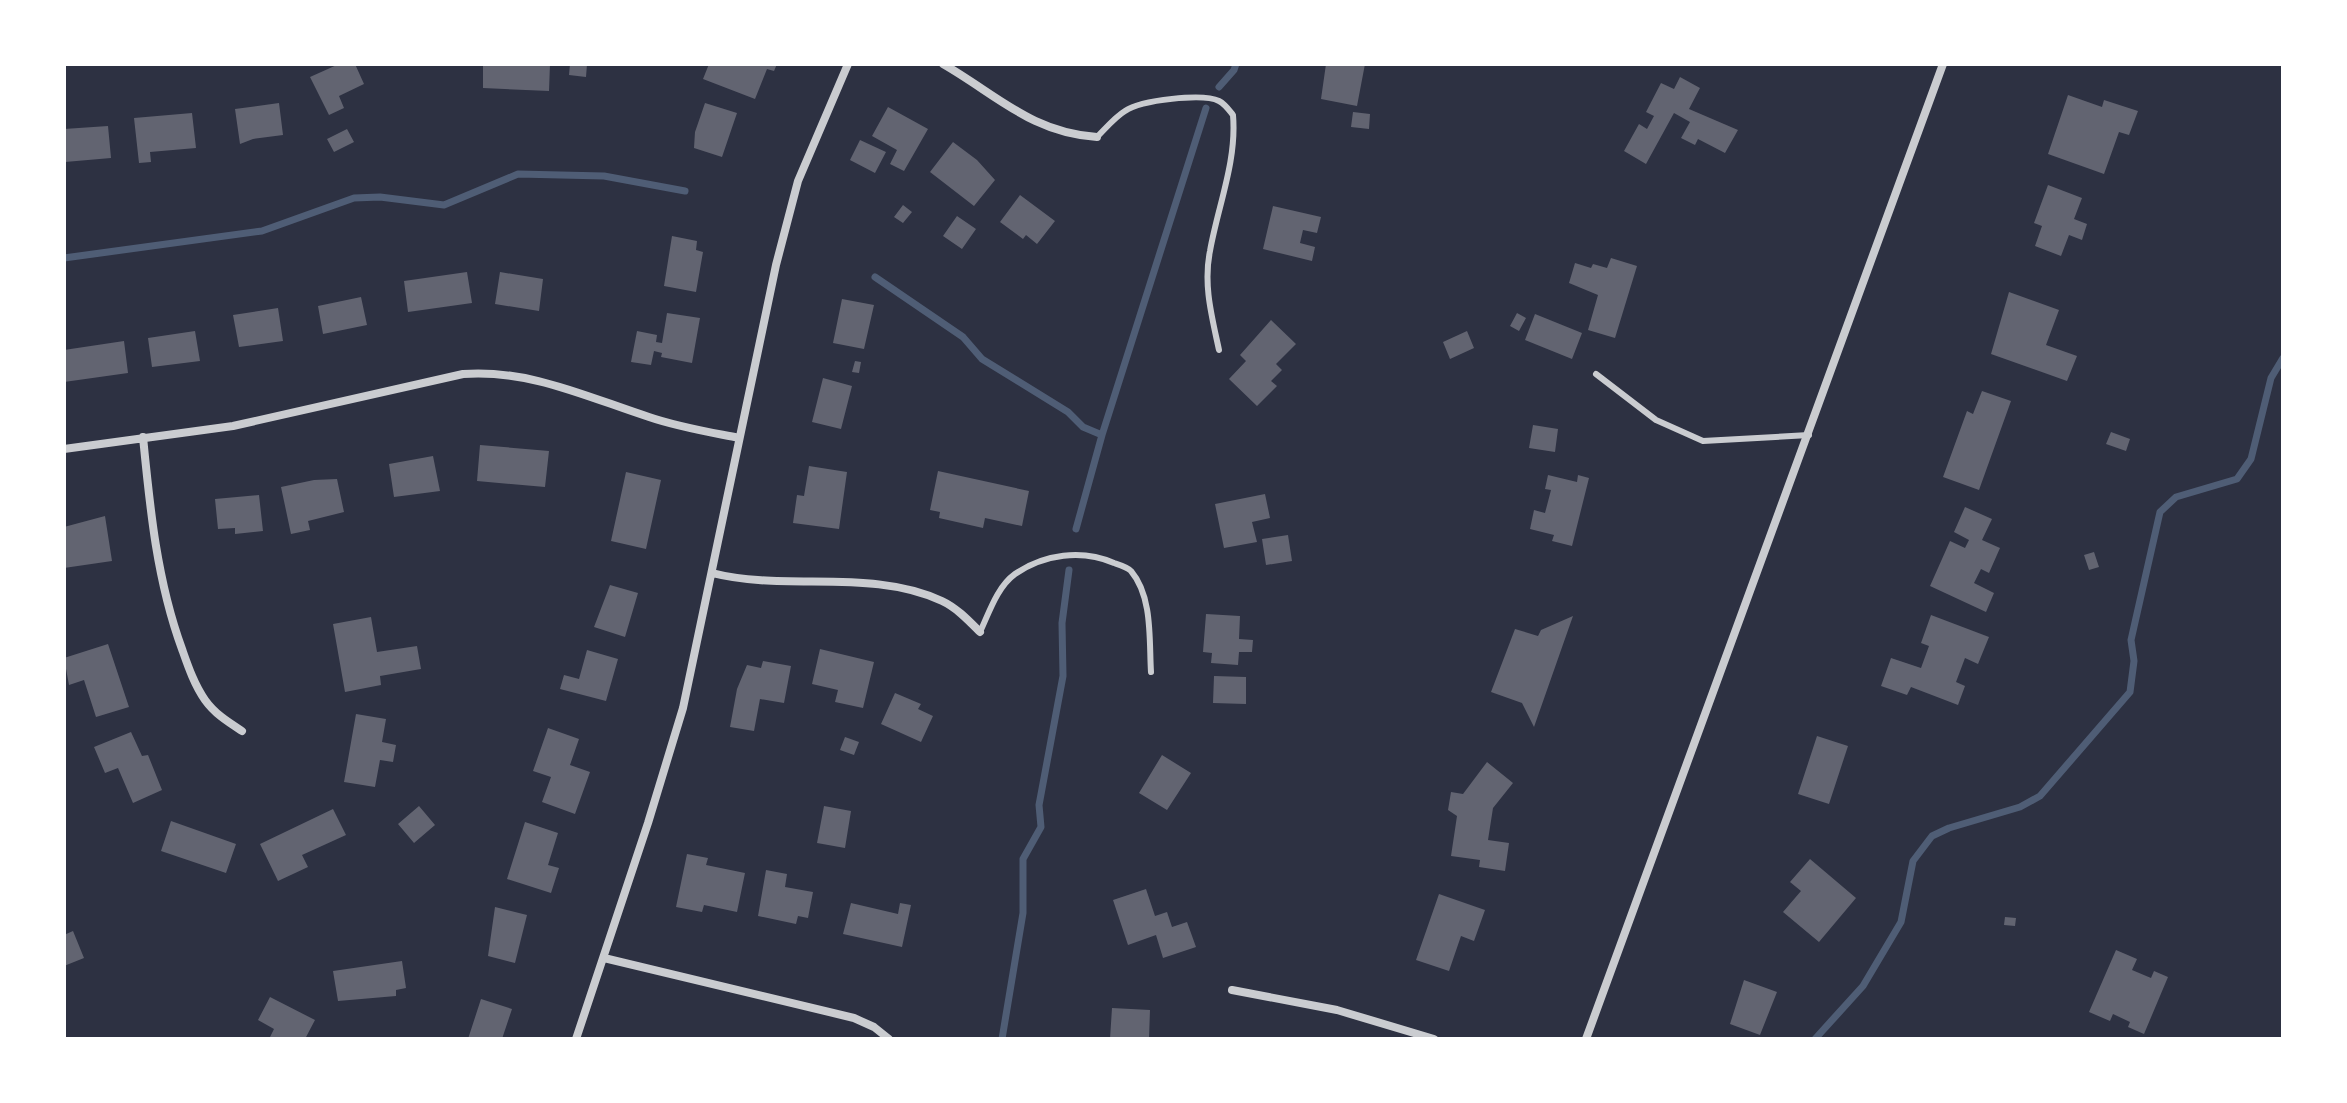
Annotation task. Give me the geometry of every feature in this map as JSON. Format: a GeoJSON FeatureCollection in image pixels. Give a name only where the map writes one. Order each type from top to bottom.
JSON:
{"type":"FeatureCollection","features":[{"type":"Feature","properties":{"kind":"street"},"geometry":{"type":"LineString","coordinates":[[576,1039],[683,708],[776,265],[798,181],[848,64]]}},
{"type":"Feature","properties":{"kind":"street"},"geometry":{"type":"LineString","coordinates":[[943,64],[1046,128],[1071,135],[1097,137]]}},
{"type":"Feature","properties":{"kind":"street"},"geometry":{"type":"LineString","coordinates":[[1586,1039],[1943,64]]}},
{"type":"Feature","properties":{"kind":"street"},"geometry":{"type":"LineString","coordinates":[[64,449],[233,426],[463,374],[482,373],[531,378],[652,418],[739,438]]}},
{"type":"Feature","properties":{"kind":"street"},"geometry":{"type":"LineString","coordinates":[[143,437],[161,584],[168,612],[191,674],[205,699],[221,717],[242,731]]}},
{"type":"Feature","properties":{"kind":"street"},"geometry":{"type":"LineString","coordinates":[[712,573],[781,583],[902,587],[944,602],[980,632]]}},
{"type":"Feature","properties":{"kind":"street"},"geometry":{"type":"LineString","coordinates":[[604,958],[842,1014],[874,1027],[889,1039]]}},
{"type":"Feature","properties":{"kind":"street"},"geometry":{"type":"LineString","coordinates":[[1232,990],[1337,1010],[1434,1039]]}},
{"type":"Feature","properties":{"kind":"lane"},"geometry":{"type":"LineString","coordinates":[[1097,137],[1124,111],[1136,105],[1194,98],[1218,100],[1233,115],[1228,177],[1209,252],[1207,282],[1219,350]]}},
{"type":"Feature","properties":{"kind":"lane"},"geometry":{"type":"LineString","coordinates":[[1596,374],[1656,420],[1703,441],[1809,435]]}},
{"type":"Feature","properties":{"kind":"lane"},"geometry":{"type":"LineString","coordinates":[[980,632],[995,598],[1013,575],[1049,558],[1080,553],[1100,557],[1129,569],[1140,588],[1146,604],[1151,672]]}},
{"type":"Feature","properties":{"kind":"building"},"geometry":{"type":"Polygon","coordinates":[[[339,64],[355,64],[364,84],[339,96],[344,108],[329,115],[310,77],[339,64]]]}},
{"type":"Feature","properties":{"kind":"building"},"geometry":{"type":"Polygon","coordinates":[[[483,64],[550,64],[549,91],[483,88],[483,64]]]}},
{"type":"Feature","properties":{"kind":"building"},"geometry":{"type":"Polygon","coordinates":[[[570,64],[587,64],[586,77],[569,75],[570,64]]]}},
{"type":"Feature","properties":{"kind":"building"},"geometry":{"type":"Polygon","coordinates":[[[709,64],[777,64],[774,71],[767,69],[755,99],[703,79],[709,64]]]}},
{"type":"Feature","properties":{"kind":"building"},"geometry":{"type":"Polygon","coordinates":[[[1326,64],[1365,64],[1357,106],[1321,99],[1326,64]]]}},
{"type":"Feature","properties":{"kind":"building"},"geometry":{"type":"Polygon","coordinates":[[[1680,77],[1700,88],[1689,109],[1738,130],[1725,153],[1698,139],[1695,145],[1681,138],[1690,122],[1674,113],[1646,164],[1624,151],[1639,124],[1647,129],[1654,116],[1646,112],[1661,83],[1674,89],[1680,77]]]}},
{"type":"Feature","properties":{"kind":"building"},"geometry":{"type":"Polygon","coordinates":[[[2068,95],[2102,107],[2104,100],[2138,111],[2129,135],[2119,132],[2104,174],[2048,154],[2068,95]]]}},
{"type":"Feature","properties":{"kind":"building"},"geometry":{"type":"Polygon","coordinates":[[[279,103],[283,135],[240,144],[235,109],[279,103]]]}},
{"type":"Feature","properties":{"kind":"building"},"geometry":{"type":"Polygon","coordinates":[[[705,103],[737,113],[722,157],[694,148],[695,132],[705,103]]]}},
{"type":"Feature","properties":{"kind":"building"},"geometry":{"type":"Polygon","coordinates":[[[888,107],[928,129],[904,171],[890,164],[897,150],[872,136],[888,107]]]}},
{"type":"Feature","properties":{"kind":"building"},"geometry":{"type":"Polygon","coordinates":[[[1353,112],[1370,114],[1369,129],[1351,127],[1353,112]]]}},
{"type":"Feature","properties":{"kind":"building"},"geometry":{"type":"Polygon","coordinates":[[[192,113],[196,148],[150,152],[151,162],[139,163],[134,118],[192,113]]]}},
{"type":"Feature","properties":{"kind":"building"},"geometry":{"type":"Polygon","coordinates":[[[108,126],[111,158],[65,162],[64,129],[108,126]]]}},
{"type":"Feature","properties":{"kind":"building"},"geometry":{"type":"Polygon","coordinates":[[[347,129],[354,142],[334,152],[327,139],[347,129]]]}},
{"type":"Feature","properties":{"kind":"building"},"geometry":{"type":"Polygon","coordinates":[[[860,140],[886,152],[875,173],[850,160],[860,140]]]}},
{"type":"Feature","properties":{"kind":"building"},"geometry":{"type":"Polygon","coordinates":[[[953,142],[977,160],[995,180],[974,206],[930,172],[953,142]]]}},
{"type":"Feature","properties":{"kind":"building"},"geometry":{"type":"Polygon","coordinates":[[[2048,185],[2082,198],[2074,219],[2087,224],[2082,240],[2069,235],[2061,256],[2035,246],[2042,226],[2034,223],[2048,185]]]}},
{"type":"Feature","properties":{"kind":"building"},"geometry":{"type":"Polygon","coordinates":[[[1020,195],[1055,221],[1037,244],[1026,235],[1023,239],[1000,222],[1020,195]]]}},
{"type":"Feature","properties":{"kind":"building"},"geometry":{"type":"Polygon","coordinates":[[[903,205],[912,212],[903,223],[894,217],[903,205]]]}},
{"type":"Feature","properties":{"kind":"building"},"geometry":{"type":"Polygon","coordinates":[[[1273,206],[1321,217],[1317,233],[1303,230],[1300,243],[1315,247],[1312,261],[1263,249],[1273,206]]]}},
{"type":"Feature","properties":{"kind":"building"},"geometry":{"type":"Polygon","coordinates":[[[957,216],[976,229],[962,249],[943,236],[957,216]]]}},
{"type":"Feature","properties":{"kind":"building"},"geometry":{"type":"Polygon","coordinates":[[[672,236],[697,241],[696,250],[703,252],[696,292],[664,286],[672,236]]]}},
{"type":"Feature","properties":{"kind":"building"},"geometry":{"type":"Polygon","coordinates":[[[1611,258],[1637,266],[1615,338],[1588,330],[1598,295],[1569,283],[1575,263],[1591,268],[1593,264],[1607,268],[1611,258]]]}},
{"type":"Feature","properties":{"kind":"building"},"geometry":{"type":"Polygon","coordinates":[[[467,272],[472,303],[408,312],[404,281],[467,272]]]}},
{"type":"Feature","properties":{"kind":"building"},"geometry":{"type":"Polygon","coordinates":[[[500,272],[543,279],[539,311],[495,304],[500,272]]]}},
{"type":"Feature","properties":{"kind":"building"},"geometry":{"type":"Polygon","coordinates":[[[2009,292],[2059,310],[2046,345],[2077,356],[2067,381],[1991,354],[2009,292]]]}},
{"type":"Feature","properties":{"kind":"building"},"geometry":{"type":"Polygon","coordinates":[[[361,297],[367,325],[323,334],[318,306],[361,297]]]}},
{"type":"Feature","properties":{"kind":"building"},"geometry":{"type":"Polygon","coordinates":[[[842,299],[874,305],[864,349],[833,343],[842,299]]]}},
{"type":"Feature","properties":{"kind":"building"},"geometry":{"type":"Polygon","coordinates":[[[278,308],[283,341],[239,347],[233,315],[278,308]]]}},
{"type":"Feature","properties":{"kind":"building"},"geometry":{"type":"Polygon","coordinates":[[[667,313],[700,318],[692,363],[661,357],[662,353],[654,351],[651,365],[631,362],[637,331],[657,335],[656,342],[662,343],[667,313]]]}},
{"type":"Feature","properties":{"kind":"building"},"geometry":{"type":"Polygon","coordinates":[[[1517,313],[1526,318],[1519,331],[1510,326],[1517,313]]]}},
{"type":"Feature","properties":{"kind":"building"},"geometry":{"type":"Polygon","coordinates":[[[1535,314],[1582,333],[1572,359],[1525,340],[1535,314]]]}},
{"type":"Feature","properties":{"kind":"building"},"geometry":{"type":"Polygon","coordinates":[[[1271,320],[1296,344],[1276,364],[1282,370],[1271,381],[1277,386],[1257,406],[1229,379],[1246,361],[1240,355],[1271,320]]]}},
{"type":"Feature","properties":{"kind":"building"},"geometry":{"type":"Polygon","coordinates":[[[195,331],[200,361],[152,367],[148,338],[195,331]]]}},
{"type":"Feature","properties":{"kind":"building"},"geometry":{"type":"Polygon","coordinates":[[[1467,331],[1474,348],[1450,359],[1443,342],[1467,331]]]}},
{"type":"Feature","properties":{"kind":"building"},"geometry":{"type":"Polygon","coordinates":[[[124,341],[128,373],[64,382],[64,350],[124,341]]]}},
{"type":"Feature","properties":{"kind":"building"},"geometry":{"type":"Polygon","coordinates":[[[855,361],[861,362],[859,373],[852,372],[855,361]]]}},
{"type":"Feature","properties":{"kind":"building"},"geometry":{"type":"Polygon","coordinates":[[[823,378],[852,386],[841,429],[812,422],[823,378]]]}},
{"type":"Feature","properties":{"kind":"building"},"geometry":{"type":"Polygon","coordinates":[[[1982,391],[2011,401],[1979,490],[1943,477],[1967,411],[1973,414],[1982,391]]]}},
{"type":"Feature","properties":{"kind":"building"},"geometry":{"type":"Polygon","coordinates":[[[1533,425],[1558,429],[1555,452],[1529,448],[1533,425]]]}},
{"type":"Feature","properties":{"kind":"building"},"geometry":{"type":"Polygon","coordinates":[[[2111,432],[2130,439],[2126,451],[2106,444],[2111,432]]]}},
{"type":"Feature","properties":{"kind":"building"},"geometry":{"type":"Polygon","coordinates":[[[480,445],[549,451],[545,487],[477,481],[480,445]]]}},
{"type":"Feature","properties":{"kind":"building"},"geometry":{"type":"Polygon","coordinates":[[[433,456],[440,491],[394,497],[389,464],[433,456]]]}},
{"type":"Feature","properties":{"kind":"building"},"geometry":{"type":"Polygon","coordinates":[[[809,466],[847,472],[839,529],[793,523],[797,495],[804,496],[809,466]]]}},
{"type":"Feature","properties":{"kind":"building"},"geometry":{"type":"Polygon","coordinates":[[[938,471],[1029,491],[1022,526],[985,518],[983,528],[939,518],[940,512],[930,510],[938,471]]]}},
{"type":"Feature","properties":{"kind":"building"},"geometry":{"type":"Polygon","coordinates":[[[626,472],[661,480],[646,549],[611,541],[626,472]]]}},
{"type":"Feature","properties":{"kind":"building"},"geometry":{"type":"Polygon","coordinates":[[[1548,475],[1577,482],[1578,475],[1589,478],[1572,546],[1552,541],[1554,535],[1530,529],[1534,510],[1545,513],[1551,490],[1545,489],[1548,475]]]}},
{"type":"Feature","properties":{"kind":"building"},"geometry":{"type":"Polygon","coordinates":[[[337,479],[344,512],[308,521],[310,530],[291,534],[281,487],[337,479]]]}},
{"type":"Feature","properties":{"kind":"building"},"geometry":{"type":"Polygon","coordinates":[[[1265,494],[1270,518],[1252,522],[1257,542],[1224,548],[1215,504],[1265,494]]]}},
{"type":"Feature","properties":{"kind":"building"},"geometry":{"type":"Polygon","coordinates":[[[259,495],[263,531],[235,534],[235,528],[218,529],[215,499],[259,495]]]}},
{"type":"Feature","properties":{"kind":"building"},"geometry":{"type":"Polygon","coordinates":[[[1965,507],[1992,519],[1982,540],[2000,548],[1989,573],[1981,569],[1974,583],[1994,593],[1986,612],[1930,586],[1950,541],[1965,548],[1969,540],[1954,532],[1965,507]]]}},
{"type":"Feature","properties":{"kind":"building"},"geometry":{"type":"Polygon","coordinates":[[[105,516],[112,561],[64,568],[64,527],[105,516]]]}},
{"type":"Feature","properties":{"kind":"building"},"geometry":{"type":"Polygon","coordinates":[[[1288,535],[1292,561],[1266,565],[1262,539],[1288,535]]]}},
{"type":"Feature","properties":{"kind":"building"},"geometry":{"type":"Polygon","coordinates":[[[2094,552],[2099,567],[2089,570],[2084,555],[2094,552]]]}},
{"type":"Feature","properties":{"kind":"building"},"geometry":{"type":"Polygon","coordinates":[[[610,585],[638,593],[625,637],[594,627],[610,585]]]}},
{"type":"Feature","properties":{"kind":"building"},"geometry":{"type":"Polygon","coordinates":[[[1206,614],[1240,616],[1239,639],[1253,640],[1252,652],[1239,652],[1238,665],[1211,663],[1212,653],[1203,652],[1206,614]]]}},
{"type":"Feature","properties":{"kind":"building"},"geometry":{"type":"Polygon","coordinates":[[[1931,615],[1989,637],[1978,664],[1965,658],[1956,682],[1965,686],[1958,705],[1911,687],[1907,695],[1881,686],[1891,658],[1921,668],[1929,646],[1921,643],[1931,615]]]}},
{"type":"Feature","properties":{"kind":"building"},"geometry":{"type":"Polygon","coordinates":[[[1573,616],[1534,727],[1522,703],[1491,692],[1515,629],[1538,636],[1541,630],[1573,616]]]}},
{"type":"Feature","properties":{"kind":"building"},"geometry":{"type":"Polygon","coordinates":[[[371,617],[377,652],[417,646],[421,669],[380,676],[381,685],[345,692],[333,624],[371,617]]]}},
{"type":"Feature","properties":{"kind":"building"},"geometry":{"type":"Polygon","coordinates":[[[108,644],[129,707],[96,717],[84,680],[69,685],[64,658],[108,644]]]}},
{"type":"Feature","properties":{"kind":"building"},"geometry":{"type":"Polygon","coordinates":[[[820,649],[874,662],[863,708],[835,702],[838,690],[812,684],[820,649]]]}},
{"type":"Feature","properties":{"kind":"building"},"geometry":{"type":"Polygon","coordinates":[[[587,650],[618,659],[606,701],[560,689],[564,675],[579,679],[587,650]]]}},
{"type":"Feature","properties":{"kind":"building"},"geometry":{"type":"Polygon","coordinates":[[[763,661],[791,666],[784,703],[760,699],[754,731],[730,727],[737,689],[747,665],[761,668],[763,661]]]}},
{"type":"Feature","properties":{"kind":"building"},"geometry":{"type":"Polygon","coordinates":[[[1214,676],[1246,677],[1246,704],[1213,703],[1214,676]]]}},
{"type":"Feature","properties":{"kind":"building"},"geometry":{"type":"Polygon","coordinates":[[[895,693],[921,704],[918,709],[933,716],[921,742],[881,724],[895,693]]]}},
{"type":"Feature","properties":{"kind":"building"},"geometry":{"type":"Polygon","coordinates":[[[356,714],[386,719],[382,742],[396,745],[393,762],[380,760],[375,787],[344,782],[356,714]]]}},
{"type":"Feature","properties":{"kind":"building"},"geometry":{"type":"Polygon","coordinates":[[[548,728],[579,739],[570,765],[590,772],[575,814],[542,802],[551,777],[533,771],[548,728]]]}},
{"type":"Feature","properties":{"kind":"building"},"geometry":{"type":"Polygon","coordinates":[[[131,732],[142,756],[148,755],[162,790],[133,803],[118,768],[105,773],[94,747],[131,732]]]}},
{"type":"Feature","properties":{"kind":"building"},"geometry":{"type":"Polygon","coordinates":[[[1817,736],[1848,746],[1829,804],[1798,794],[1817,736]]]}},
{"type":"Feature","properties":{"kind":"building"},"geometry":{"type":"Polygon","coordinates":[[[845,737],[859,742],[854,755],[840,750],[845,737]]]}},
{"type":"Feature","properties":{"kind":"building"},"geometry":{"type":"Polygon","coordinates":[[[1162,755],[1191,773],[1167,810],[1139,793],[1162,755]]]}},
{"type":"Feature","properties":{"kind":"building"},"geometry":{"type":"Polygon","coordinates":[[[1487,762],[1513,783],[1493,808],[1488,840],[1509,843],[1505,871],[1479,867],[1480,860],[1451,856],[1457,816],[1448,810],[1451,792],[1463,794],[1487,762]]]}},
{"type":"Feature","properties":{"kind":"building"},"geometry":{"type":"Polygon","coordinates":[[[419,806],[435,825],[414,843],[398,824],[419,806]]]}},
{"type":"Feature","properties":{"kind":"building"},"geometry":{"type":"Polygon","coordinates":[[[824,806],[851,811],[845,848],[817,843],[824,806]]]}},
{"type":"Feature","properties":{"kind":"building"},"geometry":{"type":"Polygon","coordinates":[[[333,809],[346,835],[302,855],[308,867],[278,881],[260,844],[333,809]]]}},
{"type":"Feature","properties":{"kind":"building"},"geometry":{"type":"Polygon","coordinates":[[[171,821],[236,844],[226,873],[161,851],[171,821]]]}},
{"type":"Feature","properties":{"kind":"building"},"geometry":{"type":"Polygon","coordinates":[[[525,822],[558,833],[548,865],[559,868],[551,893],[507,879],[525,822]]]}},
{"type":"Feature","properties":{"kind":"building"},"geometry":{"type":"Polygon","coordinates":[[[687,854],[708,858],[706,865],[745,873],[737,912],[704,905],[702,912],[676,907],[687,854]]]}},
{"type":"Feature","properties":{"kind":"building"},"geometry":{"type":"Polygon","coordinates":[[[1810,859],[1856,898],[1819,942],[1783,912],[1801,891],[1790,882],[1810,859]]]}},
{"type":"Feature","properties":{"kind":"building"},"geometry":{"type":"Polygon","coordinates":[[[766,870],[787,874],[785,887],[813,892],[808,918],[798,916],[796,924],[758,916],[766,870]]]}},
{"type":"Feature","properties":{"kind":"building"},"geometry":{"type":"Polygon","coordinates":[[[1146,889],[1155,916],[1167,912],[1172,927],[1187,922],[1196,947],[1163,958],[1156,935],[1128,945],[1113,900],[1146,889]]]}},
{"type":"Feature","properties":{"kind":"building"},"geometry":{"type":"Polygon","coordinates":[[[1439,894],[1485,910],[1474,941],[1461,936],[1449,971],[1416,960],[1439,894]]]}},
{"type":"Feature","properties":{"kind":"building"},"geometry":{"type":"Polygon","coordinates":[[[851,903],[898,914],[900,903],[911,905],[902,947],[843,934],[851,903]]]}},
{"type":"Feature","properties":{"kind":"building"},"geometry":{"type":"Polygon","coordinates":[[[495,907],[527,915],[515,963],[488,956],[495,907]]]}},
{"type":"Feature","properties":{"kind":"building"},"geometry":{"type":"Polygon","coordinates":[[[2005,917],[2016,918],[2015,926],[2004,925],[2005,917]]]}},
{"type":"Feature","properties":{"kind":"building"},"geometry":{"type":"Polygon","coordinates":[[[73,931],[84,958],[64,966],[64,935],[73,931]]]}},
{"type":"Feature","properties":{"kind":"building"},"geometry":{"type":"Polygon","coordinates":[[[2116,950],[2137,959],[2132,970],[2151,978],[2154,971],[2168,977],[2144,1034],[2128,1027],[2130,1022],[2113,1014],[2110,1021],[2089,1012],[2116,950]]]}},
{"type":"Feature","properties":{"kind":"building"},"geometry":{"type":"Polygon","coordinates":[[[402,961],[406,988],[396,990],[396,996],[338,1001],[333,971],[402,961]]]}},
{"type":"Feature","properties":{"kind":"building"},"geometry":{"type":"Polygon","coordinates":[[[1744,980],[1777,992],[1760,1035],[1730,1024],[1744,980]]]}},
{"type":"Feature","properties":{"kind":"building"},"geometry":{"type":"Polygon","coordinates":[[[270,997],[315,1020],[305,1039],[269,1039],[274,1029],[258,1020],[270,997]]]}},
{"type":"Feature","properties":{"kind":"building"},"geometry":{"type":"Polygon","coordinates":[[[481,999],[512,1009],[502,1039],[468,1039],[481,999]]]}},
{"type":"Feature","properties":{"kind":"building"},"geometry":{"type":"Polygon","coordinates":[[[1112,1008],[1150,1010],[1149,1039],[1110,1039],[1112,1008]]]}},
{"type":"Feature","properties":{"kind":"waterway"},"geometry":{"type":"LineString","coordinates":[[1219,87],[1236,64]]}},
{"type":"Feature","properties":{"kind":"waterway"},"geometry":{"type":"LineString","coordinates":[[1076,529],[1102,435],[1206,108]]}},
{"type":"Feature","properties":{"kind":"waterway"},"geometry":{"type":"LineString","coordinates":[[64,258],[262,231],[354,198],[380,197],[444,205],[518,174],[604,176],[685,191]]}},
{"type":"Feature","properties":{"kind":"waterway"},"geometry":{"type":"LineString","coordinates":[[875,277],[963,337],[982,359],[1068,412],[1083,427],[1102,435]]}},
{"type":"Feature","properties":{"kind":"waterway"},"geometry":{"type":"LineString","coordinates":[[1815,1039],[1863,986],[1901,922],[1913,861],[1932,836],[2020,807],[2040,796],[2130,692],[2134,661],[2131,640],[2160,512],[2176,497],[2237,479],[2251,459],[2271,378],[2283,358]]}},
{"type":"Feature","properties":{"kind":"waterway"},"geometry":{"type":"LineString","coordinates":[[1002,1039],[1023,913],[1023,859],[1041,827],[1039,805],[1063,676],[1062,623],[1069,570]]}}]}
